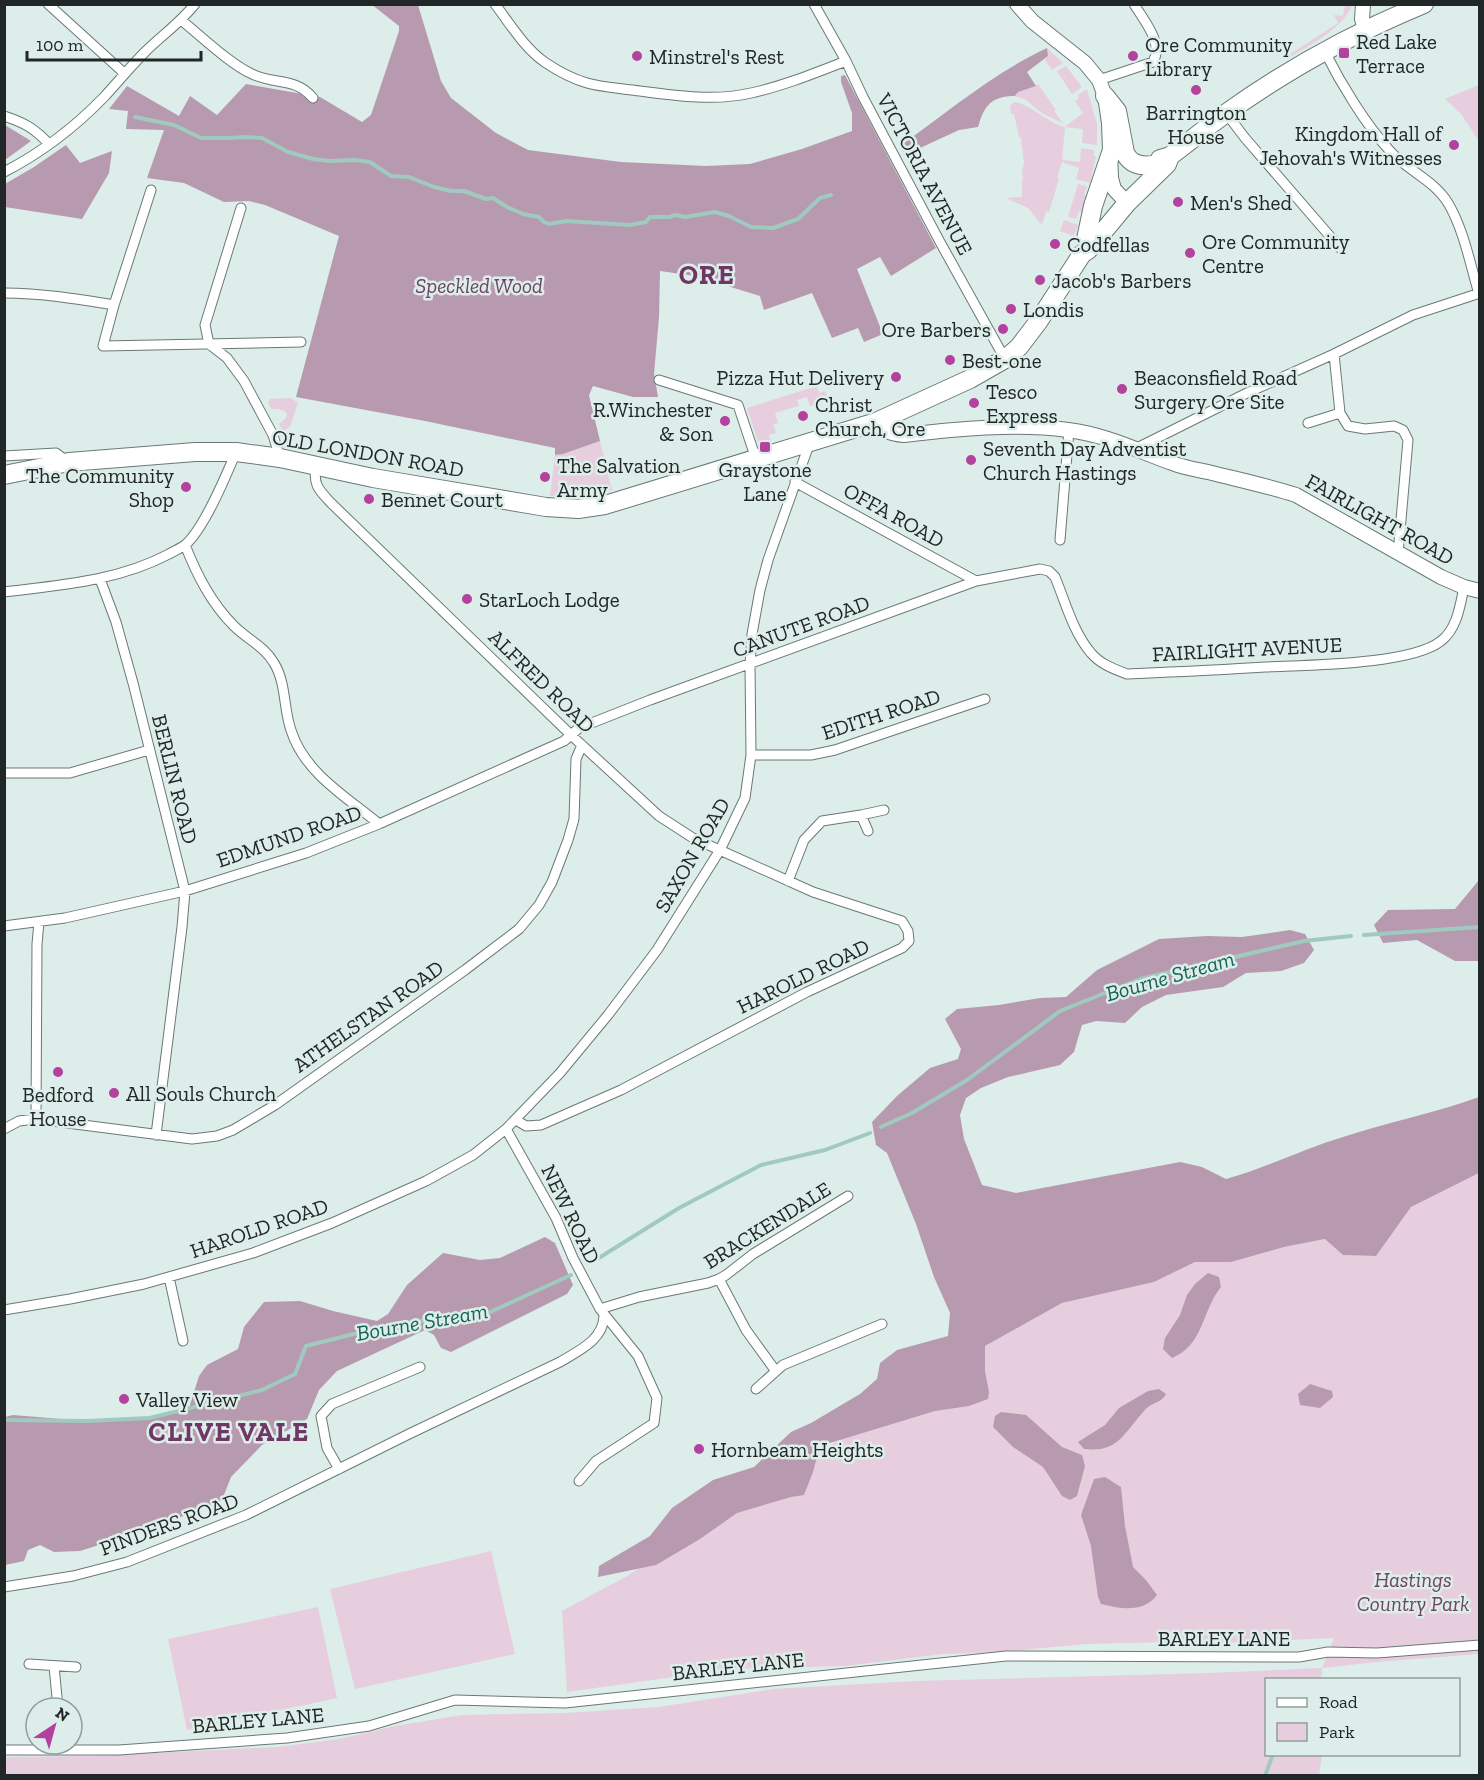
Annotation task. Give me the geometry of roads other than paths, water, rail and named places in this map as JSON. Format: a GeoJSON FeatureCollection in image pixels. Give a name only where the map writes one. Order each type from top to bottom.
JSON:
{"type":"FeatureCollection","features":[{"type":"Feature","properties":{"kind":"highway"},"geometry":{"type":"LineString","coordinates":[[1124,200],[1161,158],[1170,156],[1226,113],[1325,52],[1365,30],[1424,4]]}},
{"type":"Feature","properties":{"kind":"highway"},"geometry":{"type":"LineString","coordinates":[[1102,88],[1117,111],[1128,159],[1135,164],[1153,165]]}},
{"type":"Feature","properties":{"kind":"highway"},"geometry":{"type":"LineString","coordinates":[[1084,247],[1111,153]]}},
{"type":"Feature","properties":{"kind":"highway","name":"OLD LONDON ROAD"},"geometry":{"type":"LineString","coordinates":[[4,475],[69,462],[195,452],[236,452],[546,507],[578,509],[605,505],[876,422],[970,379],[1005,359],[1027,338],[1084,247],[1124,200],[1167,164],[1170,156]]}},
{"type":"Feature","properties":{"kind":"street"},"geometry":{"type":"LineString","coordinates":[[48,4],[124,73]]}},
{"type":"Feature","properties":{"kind":"street"},"geometry":{"type":"LineString","coordinates":[[4,172],[24,162],[76,122],[103,98],[124,73],[195,4]]}},
{"type":"Feature","properties":{"kind":"street"},"geometry":{"type":"LineString","coordinates":[[495,4],[529,48],[544,62],[587,83],[683,96],[719,98],[750,93],[816,73],[846,61]]}},
{"type":"Feature","properties":{"kind":"street","name":"VICTORIA AVENUE"},"geometry":{"type":"LineString","coordinates":[[814,4],[1005,359]]}},
{"type":"Feature","properties":{"kind":"street"},"geometry":{"type":"LineString","coordinates":[[1017,4],[1032,21],[1085,63],[1102,88],[1111,153],[1111,178],[1114,189],[1124,200]]}},
{"type":"Feature","properties":{"kind":"street"},"geometry":{"type":"LineString","coordinates":[[1102,88],[1153,62],[1157,55],[1157,46],[1134,4]]}},
{"type":"Feature","properties":{"kind":"street"},"geometry":{"type":"LineString","coordinates":[[1364,4],[1362,19],[1365,30]]}},
{"type":"Feature","properties":{"kind":"street"},"geometry":{"type":"LineString","coordinates":[[181,20],[240,67],[252,74],[298,86],[313,98]]}},
{"type":"Feature","properties":{"kind":"street"},"geometry":{"type":"LineString","coordinates":[[1137,448],[1413,315],[1479,294],[1457,223],[1447,203],[1435,186],[1391,153],[1367,122],[1325,52]]}},
{"type":"Feature","properties":{"kind":"street"},"geometry":{"type":"LineString","coordinates":[[1226,113],[1341,249]]}},
{"type":"Feature","properties":{"kind":"street"},"geometry":{"type":"LineString","coordinates":[[4,116],[27,124],[49,144]]}},
{"type":"Feature","properties":{"kind":"street"},"geometry":{"type":"LineString","coordinates":[[151,190],[103,346],[301,342]]}},
{"type":"Feature","properties":{"kind":"street"},"geometry":{"type":"LineString","coordinates":[[241,208],[205,325],[209,344],[227,358],[244,381],[273,435],[280,458]]}},
{"type":"Feature","properties":{"kind":"street"},"geometry":{"type":"LineString","coordinates":[[4,293],[22,293],[114,305]]}},
{"type":"Feature","properties":{"kind":"street"},"geometry":{"type":"LineString","coordinates":[[1334,354],[1340,413],[1348,426],[1365,429],[1394,426],[1403,430],[1408,440],[1398,554]]}},
{"type":"Feature","properties":{"kind":"street"},"geometry":{"type":"LineString","coordinates":[[659,380],[738,405],[756,459]]}},
{"type":"Feature","properties":{"kind":"street"},"geometry":{"type":"LineString","coordinates":[[1308,423],[1340,413]]}},
{"type":"Feature","properties":{"kind":"street","name":"FAIRLIGHT ROAD"},"geometry":{"type":"LineString","coordinates":[[876,422],[887,432],[904,435],[957,429],[1036,428],[1069,430],[1103,437],[1137,448],[1174,464],[1296,495],[1441,577],[1479,591]]}},
{"type":"Feature","properties":{"kind":"street"},"geometry":{"type":"LineString","coordinates":[[1060,540],[1069,430]]}},
{"type":"Feature","properties":{"kind":"street","name":"SAXON ROAD"},"geometry":{"type":"LineString","coordinates":[[506,1129],[560,1072],[615,1006],[657,950],[720,850],[745,798],[751,755],[752,634],[760,590],[768,560],[810,441]]}},
{"type":"Feature","properties":{"kind":"street"},"geometry":{"type":"LineString","coordinates":[[4,592],[100,579],[157,560],[186,545],[198,529],[221,487],[236,452]]}},
{"type":"Feature","properties":{"kind":"street","name":"OLD LONDON ROAD"},"geometry":{"type":"LineString","coordinates":[[4,456],[56,453],[69,462]]}},
{"type":"Feature","properties":{"kind":"street","name":"ALFRED ROAD"},"geometry":{"type":"LineString","coordinates":[[316,465],[314,479],[318,488],[331,502],[571,735],[659,816],[693,838],[720,850]]}},
{"type":"Feature","properties":{"kind":"street","name":"OFFA ROAD"},"geometry":{"type":"LineString","coordinates":[[795,482],[976,580]]}},
{"type":"Feature","properties":{"kind":"street"},"geometry":{"type":"LineString","coordinates":[[186,545],[193,565],[209,596],[234,626],[265,651],[274,663],[281,680],[286,715],[292,735],[303,754],[326,781],[380,824]]}},
{"type":"Feature","properties":{"kind":"street","name":"CANUTE ROAD"},"geometry":{"type":"LineString","coordinates":[[571,735],[579,728],[640,704],[976,580],[1040,568],[1049,571]]}},
{"type":"Feature","properties":{"kind":"street","name":"FAIRLIGHT AVENUE"},"geometry":{"type":"LineString","coordinates":[[1049,571],[1055,577],[1079,634],[1091,654],[1107,666],[1127,674],[1395,658],[1428,649],[1442,640],[1452,627],[1464,587]]}},
{"type":"Feature","properties":{"kind":"street","name":"BERLIN ROAD"},"geometry":{"type":"LineString","coordinates":[[100,579],[118,630],[185,891],[183,927],[156,1135]]}},
{"type":"Feature","properties":{"kind":"street","name":"EDITH ROAD"},"geometry":{"type":"LineString","coordinates":[[751,755],[811,754],[835,750],[985,699]]}},
{"type":"Feature","properties":{"kind":"street","name":"EDMUND ROAD"},"geometry":{"type":"LineString","coordinates":[[4,926],[119,907],[185,891],[306,853],[380,824],[564,741],[571,735]]}},
{"type":"Feature","properties":{"kind":"street","name":"ATHELSTAN ROAD"},"geometry":{"type":"LineString","coordinates":[[4,1129],[19,1121],[36,1119],[192,1139],[217,1137],[275,1105],[519,929],[539,905],[552,882],[568,840],[574,819],[576,759],[582,745]]}},
{"type":"Feature","properties":{"kind":"street"},"geometry":{"type":"LineString","coordinates":[[4,773],[70,773],[149,750]]}},
{"type":"Feature","properties":{"kind":"street"},"geometry":{"type":"LineString","coordinates":[[788,881],[804,840],[822,821],[884,810]]}},
{"type":"Feature","properties":{"kind":"street"},"geometry":{"type":"LineString","coordinates":[[861,815],[868,831]]}},
{"type":"Feature","properties":{"kind":"street","name":"HAROLD ROAD"},"geometry":{"type":"LineString","coordinates":[[516,1120],[526,1126],[541,1125],[621,1090],[807,992],[902,948],[909,941],[908,931],[902,921],[813,892],[720,850]]}},
{"type":"Feature","properties":{"kind":"street"},"geometry":{"type":"LineString","coordinates":[[36,1119],[39,922]]}},
{"type":"Feature","properties":{"kind":"street","name":"HAROLD ROAD"},"geometry":{"type":"LineString","coordinates":[[4,1310],[144,1284],[253,1253],[332,1223],[426,1180],[473,1155],[506,1129]]}},
{"type":"Feature","properties":{"kind":"street","name":"NEW ROAD"},"geometry":{"type":"LineString","coordinates":[[506,1129],[556,1218],[573,1258],[602,1312],[638,1356],[657,1398],[654,1423],[596,1461],[579,1481]]}},
{"type":"Feature","properties":{"kind":"street","name":"BRACKENDALE"},"geometry":{"type":"LineString","coordinates":[[602,1312],[639,1297],[708,1284],[719,1279],[753,1254],[848,1196]]}},
{"type":"Feature","properties":{"kind":"street"},"geometry":{"type":"LineString","coordinates":[[169,1277],[183,1341]]}},
{"type":"Feature","properties":{"kind":"street"},"geometry":{"type":"LineString","coordinates":[[719,1279],[746,1330],[775,1370]]}},
{"type":"Feature","properties":{"kind":"street","name":"PINDERS ROAD"},"geometry":{"type":"LineString","coordinates":[[4,1587],[73,1576],[127,1562],[246,1515],[571,1356],[596,1338],[604,1327],[602,1312]]}},
{"type":"Feature","properties":{"kind":"street"},"geometry":{"type":"LineString","coordinates":[[756,1389],[783,1365],[882,1324]]}},
{"type":"Feature","properties":{"kind":"street"},"geometry":{"type":"LineString","coordinates":[[339,1469],[327,1448],[321,1416],[332,1404],[420,1367]]}},
{"type":"Feature","properties":{"kind":"street","name":"BARLEY LANE"},"geometry":{"type":"LineString","coordinates":[[84,1748],[119,1750],[287,1738],[369,1726],[455,1700],[565,1703],[1006,1656],[1299,1657],[1328,1652],[1377,1653],[1479,1645]]}},
{"type":"Feature","properties":{"kind":"street"},"geometry":{"type":"LineString","coordinates":[[29,1664],[76,1667]]}},
{"type":"Feature","properties":{"kind":"street"},"geometry":{"type":"LineString","coordinates":[[54,1665],[57,1696]]}},
{"type":"Feature","properties":{"kind":"street","name":"BARLEY LANE"},"geometry":{"type":"LineString","coordinates":[[4,1750],[24,1749]]}},
{"type":"Feature","properties":{"kind":"waterway"},"geometry":{"type":"LineString","coordinates":[[135,117],[174,125],[201,138],[262,138],[288,152],[313,159],[370,162],[391,176],[409,177],[434,187],[464,191],[486,199],[493,198],[507,207],[523,214],[539,217],[549,224],[566,221],[630,225],[646,222],[650,217],[675,215],[685,217],[715,212],[751,227],[773,228],[798,219],[820,198],[831,195]]}},
{"type":"Feature","properties":{"kind":"waterway","name":"Bourne Stream"},"geometry":{"type":"LineString","coordinates":[[1364,935],[1480,927]]}},
{"type":"Feature","properties":{"kind":"waterway","name":"Bourne Stream"},"geometry":{"type":"LineString","coordinates":[[881,1127],[912,1113],[967,1080],[1060,1011],[1140,979],[1304,941],[1351,936]]}},
{"type":"Feature","properties":{"kind":"waterway","name":"Bourne Stream"},"geometry":{"type":"LineString","coordinates":[[594,1261],[679,1208],[761,1165],[825,1150],[870,1133]]}},
{"type":"Feature","properties":{"kind":"waterway","name":"Bourne Stream"},"geometry":{"type":"LineString","coordinates":[[4,1420],[87,1421],[150,1418],[262,1390],[295,1374],[306,1346],[394,1324],[486,1314],[571,1275]]}},
{"type":"Feature","properties":{"kind":"waterway"},"geometry":{"type":"LineString","coordinates":[[1265,1776],[1272,1756]]}},
{"type":"Feature","properties":{"kind":"place","name":"Red Lake Terrace"},"geometry":{"type":"Point","coordinates":[1344,53]}},
{"type":"Feature","properties":{"kind":"place","name":"Minstrel's Rest"},"geometry":{"type":"Point","coordinates":[637,56]}},
{"type":"Feature","properties":{"kind":"place","name":"Ore Community Library"},"geometry":{"type":"Point","coordinates":[1133,56]}},
{"type":"Feature","properties":{"kind":"place","name":"Barrington House"},"geometry":{"type":"Point","coordinates":[1196,90]}},
{"type":"Feature","properties":{"kind":"place","name":"Kingdom Hall of Jehovah's Witnesses"},"geometry":{"type":"Point","coordinates":[1454,145]}},
{"type":"Feature","properties":{"kind":"place","name":"Men's Shed"},"geometry":{"type":"Point","coordinates":[1178,202]}},
{"type":"Feature","properties":{"kind":"place","name":"Codfellas"},"geometry":{"type":"Point","coordinates":[1055,244]}},
{"type":"Feature","properties":{"kind":"place","name":"Ore Community Centre"},"geometry":{"type":"Point","coordinates":[1190,253]}},
{"type":"Feature","properties":{"kind":"place","name":"Jacob's Barbers"},"geometry":{"type":"Point","coordinates":[1040,280]}},
{"type":"Feature","properties":{"kind":"place","name":"Londis"},"geometry":{"type":"Point","coordinates":[1011,309]}},
{"type":"Feature","properties":{"kind":"place","name":"Ore Barbers"},"geometry":{"type":"Point","coordinates":[1003,329]}},
{"type":"Feature","properties":{"kind":"place","name":"Best-one"},"geometry":{"type":"Point","coordinates":[950,360]}},
{"type":"Feature","properties":{"kind":"place","name":"Pizza Hut Delivery"},"geometry":{"type":"Point","coordinates":[896,377]}},
{"type":"Feature","properties":{"kind":"place","name":"Beaconsfield Road Surgery Ore Site"},"geometry":{"type":"Point","coordinates":[1122,389]}},
{"type":"Feature","properties":{"kind":"place","name":"Tesco Express"},"geometry":{"type":"Point","coordinates":[974,403]}},
{"type":"Feature","properties":{"kind":"place","name":"Christ Church, Ore"},"geometry":{"type":"Point","coordinates":[803,416]}},
{"type":"Feature","properties":{"kind":"place","name":"R.Winchester & Son"},"geometry":{"type":"Point","coordinates":[725,421]}},
{"type":"Feature","properties":{"kind":"place","name":"Graystone Lane"},"geometry":{"type":"Point","coordinates":[765,447]}},
{"type":"Feature","properties":{"kind":"place","name":"Seventh Day Adventist Church Hastings"},"geometry":{"type":"Point","coordinates":[971,460]}},
{"type":"Feature","properties":{"kind":"place","name":"The Salvation Army"},"geometry":{"type":"Point","coordinates":[545,477]}},
{"type":"Feature","properties":{"kind":"place","name":"The Community Shop"},"geometry":{"type":"Point","coordinates":[186,487]}},
{"type":"Feature","properties":{"kind":"place","name":"Bennet Court"},"geometry":{"type":"Point","coordinates":[369,499]}},
{"type":"Feature","properties":{"kind":"place","name":"StarLoch Lodge"},"geometry":{"type":"Point","coordinates":[467,599]}},
{"type":"Feature","properties":{"kind":"place","name":"Bedford House"},"geometry":{"type":"Point","coordinates":[58,1072]}},
{"type":"Feature","properties":{"kind":"place","name":"All Souls Church"},"geometry":{"type":"Point","coordinates":[114,1093]}},
{"type":"Feature","properties":{"kind":"place","name":"Valley View"},"geometry":{"type":"Point","coordinates":[124,1399]}},
{"type":"Feature","properties":{"kind":"place","name":"Hornbeam Heights"},"geometry":{"type":"Point","coordinates":[699,1449]}},
{"type":"Feature","properties":{"kind":"district","name":"ORE"},"geometry":{"type":"Point","coordinates":[707,275]}},
{"type":"Feature","properties":{"kind":"district","name":"CLIVE VALE"},"geometry":{"type":"Point","coordinates":[229,1432]}},
{"type":"Feature","properties":{"kind":"park label","name":"Speckled Wood"},"geometry":{"type":"Point","coordinates":[479,285]}},
{"type":"Feature","properties":{"kind":"park label","name":"Hastings Country Park"},"geometry":{"type":"Point","coordinates":[1413,1591]}}]}
